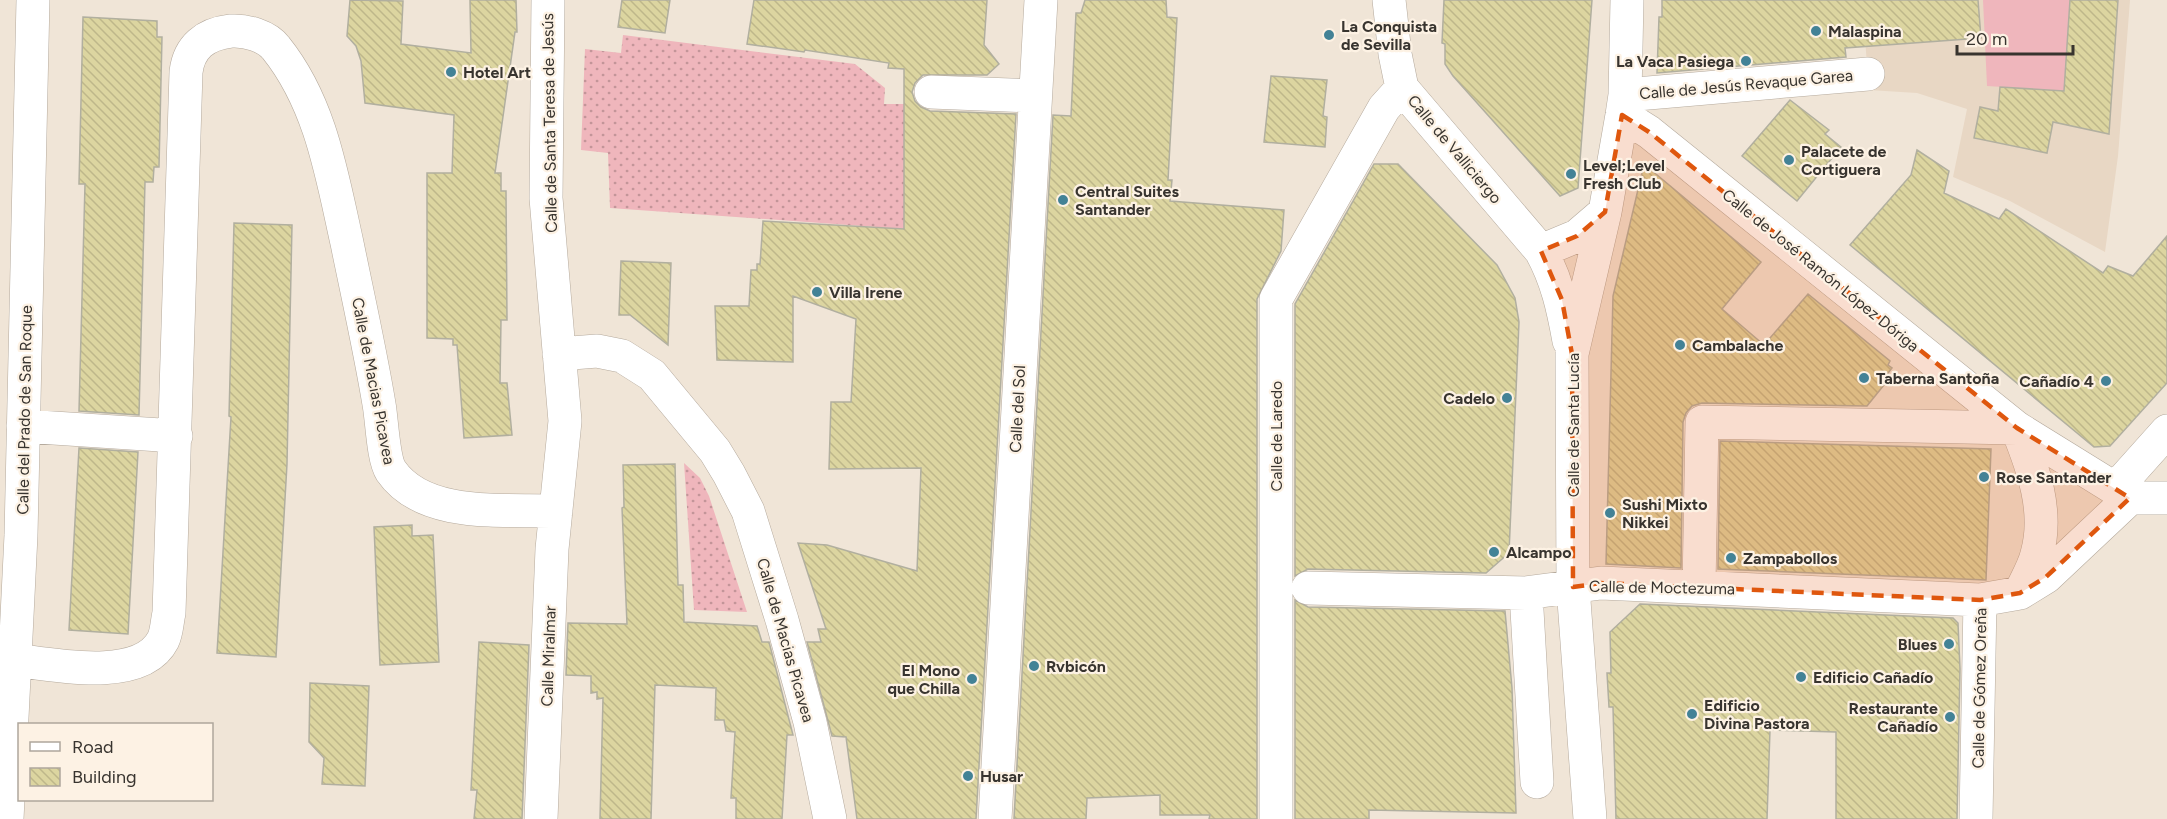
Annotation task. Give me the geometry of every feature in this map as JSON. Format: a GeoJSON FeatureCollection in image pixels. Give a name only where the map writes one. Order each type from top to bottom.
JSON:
{"type":"FeatureCollection","features":[{"type":"Feature","properties":{"kind":"street","name":"Calle del Prado de San Roque"},"geometry":{"type":"LineString","coordinates":[[7,819],[16,660],[11,534],[23,426],[33,0]]}},
{"type":"Feature","properties":{"kind":"street","name":"Calle de Santa Teresa de Jesús"},"geometry":{"type":"LineString","coordinates":[[548,0],[546,198],[559,354]]}},
{"type":"Feature","properties":{"kind":"street","name":"Calle del Sol"},"geometry":{"type":"LineString","coordinates":[[995,819],[1041,0]]}},
{"type":"Feature","properties":{"kind":"street","name":"Calle de Valliciergo"},"geometry":{"type":"LineString","coordinates":[[1389,0],[1395,54],[1402,88],[1541,251],[1553,274],[1562,300],[1572,354]]}},
{"type":"Feature","properties":{"kind":"street","name":"Calle de Santa Lucía"},"geometry":{"type":"LineString","coordinates":[[1590,819],[1574,587],[1572,354],[1605,212],[1623,105],[1627,0]]}},
{"type":"Feature","properties":{"kind":"street","name":"Calle de Macias Picavea"},"geometry":{"type":"LineString","coordinates":[[16,660],[61,666],[110,667],[138,663],[163,640],[169,613],[188,57],[195,45],[211,36],[230,31],[243,31],[256,35],[275,46],[308,102],[326,148],[375,381],[389,468],[407,490],[452,506],[556,511]]}},
{"type":"Feature","properties":{"kind":"street","name":"Calle de Jesús Revaque Garea"},"geometry":{"type":"LineString","coordinates":[[1623,105],[1868,74]]}},
{"type":"Feature","properties":{"kind":"street","name":"Calle de Laredo"},"geometry":{"type":"LineString","coordinates":[[1276,819],[1276,299],[1378,118],[1402,88]]}},
{"type":"Feature","properties":{"kind":"street"},"geometry":{"type":"LineString","coordinates":[[931,92],[1034,96]]}},
{"type":"Feature","properties":{"kind":"street","name":"Calle de José Ramón López Dóriga"},"geometry":{"type":"LineString","coordinates":[[1623,105],[1649,132],[2017,428],[2123,493]]}},
{"type":"Feature","properties":{"kind":"street"},"geometry":{"type":"LineString","coordinates":[[1541,251],[1576,236],[1605,212]]}},
{"type":"Feature","properties":{"kind":"street","name":"Calle de Macias Picavea"},"geometry":{"type":"LineString","coordinates":[[559,354],[597,351],[622,356],[652,375],[715,451],[729,474],[747,511],[782,620],[810,722],[830,819]]}},
{"type":"Feature","properties":{"kind":"street"},"geometry":{"type":"LineString","coordinates":[[556,511],[565,421],[559,354]]}},
{"type":"Feature","properties":{"kind":"street"},"geometry":{"type":"LineString","coordinates":[[1699,587],[1702,422],[2017,428]]}},
{"type":"Feature","properties":{"kind":"street"},"geometry":{"type":"LineString","coordinates":[[23,426],[176,436]]}},
{"type":"Feature","properties":{"kind":"street","name":"Calle de José Ramón López Dóriga"},"geometry":{"type":"LineString","coordinates":[[2017,428],[2037,478],[2041,523],[2037,555],[2020,593]]}},
{"type":"Feature","properties":{"kind":"street","name":"Calle de Gómez Oreña"},"geometry":{"type":"LineString","coordinates":[[1976,819],[1980,600],[2020,593],[2046,577],[2123,493],[2167,431]]}},
{"type":"Feature","properties":{"kind":"street"},"geometry":{"type":"LineString","coordinates":[[2123,493],[2167,498]]}},
{"type":"Feature","properties":{"kind":"street","name":"Calle Miralmar"},"geometry":{"type":"LineString","coordinates":[[541,810],[552,549],[556,511]]}},
{"type":"Feature","properties":{"kind":"street","name":"Calle de Moctezuma"},"geometry":{"type":"LineString","coordinates":[[1308,588],[1526,594],[1601,583],[1980,600]]}},
{"type":"Feature","properties":{"kind":"street"},"geometry":{"type":"LineString","coordinates":[[1526,594],[1537,782]]}},
{"type":"Feature","properties":{"kind":"highlighted area"},"geometry":{"type":"Polygon","coordinates":[[[1622,115],[1649,132],[2017,428],[2130,498],[2046,577],[2020,593],[1980,600],[1601,583],[1573,587],[1572,354],[1562,300],[1541,251],[1577,236],[1605,212],[1622,115]]]}},
{"type":"Feature","properties":{"kind":"shaded area"},"geometry":{"type":"Polygon","coordinates":[[[1862,0],[2130,0],[2118,156],[2105,252],[2010,201],[1953,177],[1967,109],[1917,93],[1869,90],[1862,0]]]}},
{"type":"Feature","properties":{"kind":"shaded area"},"geometry":{"type":"Polygon","coordinates":[[[1983,0],[2070,0],[2064,91],[1987,86],[1983,0]]]}},
{"type":"Feature","properties":{"kind":"shaded area"},"geometry":{"type":"Polygon","coordinates":[[[623,35],[855,64],[885,88],[884,104],[904,104],[904,229],[610,208],[608,153],[581,150],[585,49],[621,53],[623,35]]]}},
{"type":"Feature","properties":{"kind":"shaded area"},"geometry":{"type":"Polygon","coordinates":[[[684,463],[700,478],[709,496],[747,612],[694,610],[684,463]]]}},
{"type":"Feature","properties":{"kind":"building"},"geometry":{"type":"Polygon","coordinates":[[[350,0],[403,1],[401,44],[471,53],[470,0],[516,0],[517,32],[515,32],[495,173],[501,173],[501,191],[506,191],[507,320],[501,320],[500,383],[507,383],[512,435],[464,438],[457,345],[453,345],[453,339],[427,338],[427,173],[452,173],[454,115],[365,103],[361,61],[356,46],[347,36],[350,0]]]}},
{"type":"Feature","properties":{"kind":"building"},"geometry":{"type":"Polygon","coordinates":[[[622,0],[670,0],[665,33],[618,27],[622,0]]]}},
{"type":"Feature","properties":{"kind":"building"},"geometry":{"type":"Polygon","coordinates":[[[754,0],[987,0],[984,45],[999,64],[987,75],[923,75],[915,83],[912,92],[915,101],[930,111],[1016,114],[976,819],[857,819],[846,737],[832,736],[807,642],[821,642],[818,629],[826,629],[798,543],[827,545],[917,571],[921,468],[829,469],[831,402],[851,402],[856,319],[793,296],[793,362],[717,360],[715,306],[749,306],[751,270],[757,270],[757,264],[760,264],[763,221],[904,229],[904,69],[888,68],[889,63],[747,44],[754,0]]]}},
{"type":"Feature","properties":{"kind":"building"},"geometry":{"type":"Polygon","coordinates":[[[1085,0],[1166,0],[1167,17],[1177,18],[1168,180],[1172,180],[1170,201],[1284,210],[1281,251],[1257,299],[1257,819],[1209,819],[1210,815],[1160,815],[1160,795],[1087,798],[1086,819],[1014,819],[1053,115],[1071,116],[1076,13],[1081,13],[1085,0]]]}},
{"type":"Feature","properties":{"kind":"building"},"geometry":{"type":"Polygon","coordinates":[[[1444,0],[1592,0],[1578,188],[1560,196],[1453,76],[1445,64],[1445,44],[1442,43],[1444,0]]]}},
{"type":"Feature","properties":{"kind":"building"},"geometry":{"type":"Polygon","coordinates":[[[1662,0],[1978,0],[1981,38],[1845,48],[1846,57],[1657,73],[1659,17],[1662,17],[1662,0]]]}},
{"type":"Feature","properties":{"kind":"building"},"geometry":{"type":"Polygon","coordinates":[[[2070,0],[2118,0],[2109,134],[2053,122],[2047,153],[1974,138],[1980,107],[1998,111],[2000,87],[2064,91],[2070,0]]]}},
{"type":"Feature","properties":{"kind":"building"},"geometry":{"type":"Polygon","coordinates":[[[83,17],[157,21],[157,37],[162,37],[159,167],[154,167],[153,182],[145,182],[139,415],[79,411],[85,184],[79,184],[83,17]]]}},
{"type":"Feature","properties":{"kind":"building"},"geometry":{"type":"Polygon","coordinates":[[[1271,76],[1327,80],[1323,116],[1327,117],[1325,147],[1264,142],[1271,76]]]}},
{"type":"Feature","properties":{"kind":"building","name":"Palacete de Cortiguera"},"geometry":{"type":"Polygon","coordinates":[[[1790,100],[1829,130],[1825,134],[1841,147],[1797,201],[1742,156],[1790,100]]]}},
{"type":"Feature","properties":{"kind":"building"},"geometry":{"type":"Polygon","coordinates":[[[1917,150],[1949,171],[1944,193],[1999,219],[2006,209],[2103,273],[2108,266],[2133,276],[2167,236],[2167,383],[2110,446],[2094,447],[1850,245],[1911,175],[1917,150]]]}},
{"type":"Feature","properties":{"kind":"building"},"geometry":{"type":"Polygon","coordinates":[[[1374,164],[1398,164],[1497,265],[1515,298],[1519,322],[1509,553],[1486,573],[1308,569],[1295,576],[1295,304],[1374,164]]]}},
{"type":"Feature","properties":{"kind":"building"},"geometry":{"type":"Polygon","coordinates":[[[1644,164],[1761,262],[1722,309],[1764,345],[1808,294],[1890,361],[1888,365],[1892,368],[1885,377],[1888,380],[1867,406],[1702,403],[1692,406],[1683,422],[1681,568],[1606,564],[1613,296],[1644,164]]]}},
{"type":"Feature","properties":{"kind":"building"},"geometry":{"type":"Polygon","coordinates":[[[234,223],[292,225],[287,464],[276,657],[217,653],[231,417],[229,416],[234,223]]]}},
{"type":"Feature","properties":{"kind":"building"},"geometry":{"type":"Polygon","coordinates":[[[621,261],[671,263],[668,345],[630,315],[619,315],[621,261]]]}},
{"type":"Feature","properties":{"kind":"building"},"geometry":{"type":"Polygon","coordinates":[[[1720,441],[1991,449],[1986,580],[1718,569],[1720,441]]]}},
{"type":"Feature","properties":{"kind":"building"},"geometry":{"type":"Polygon","coordinates":[[[79,448],[138,452],[128,634],[69,630],[79,448]]]}},
{"type":"Feature","properties":{"kind":"building"},"geometry":{"type":"Polygon","coordinates":[[[675,464],[678,585],[683,585],[684,622],[757,626],[762,642],[769,642],[793,735],[787,735],[782,819],[736,819],[736,798],[731,798],[735,732],[726,731],[724,720],[715,720],[716,688],[655,685],[651,819],[600,819],[603,698],[597,699],[597,692],[591,693],[591,676],[566,675],[568,623],[627,624],[622,508],[624,507],[623,465],[675,464]]]}},
{"type":"Feature","properties":{"kind":"building"},"geometry":{"type":"Polygon","coordinates":[[[412,525],[412,536],[433,535],[439,662],[380,665],[374,527],[412,525]]]}},
{"type":"Feature","properties":{"kind":"building"},"geometry":{"type":"Polygon","coordinates":[[[1295,600],[1308,607],[1505,611],[1512,688],[1516,813],[1369,810],[1369,819],[1295,819],[1295,600]]]}},
{"type":"Feature","properties":{"kind":"building"},"geometry":{"type":"Polygon","coordinates":[[[1640,604],[1953,618],[1958,623],[1960,669],[1957,819],[1836,819],[1836,732],[1770,730],[1767,819],[1616,819],[1613,707],[1609,707],[1607,673],[1611,673],[1610,632],[1640,604]]]}},
{"type":"Feature","properties":{"kind":"building"},"geometry":{"type":"Polygon","coordinates":[[[479,642],[529,645],[522,819],[474,819],[477,790],[471,790],[479,642]]]}},
{"type":"Feature","properties":{"kind":"building"},"geometry":{"type":"Polygon","coordinates":[[[310,683],[369,686],[365,786],[322,784],[324,758],[309,742],[310,683]]]}},
{"type":"Feature","properties":{"kind":"place","name":"Malaspina"},"geometry":{"type":"Point","coordinates":[1816,31]}},
{"type":"Feature","properties":{"kind":"place","name":"La Conquista de Sevilla"},"geometry":{"type":"Point","coordinates":[1329,35]}},
{"type":"Feature","properties":{"kind":"place","name":"La Vaca Pasiega"},"geometry":{"type":"Point","coordinates":[1746,61]}},
{"type":"Feature","properties":{"kind":"place","name":"Hotel Art"},"geometry":{"type":"Point","coordinates":[451,72]}},
{"type":"Feature","properties":{"kind":"place","name":"Palacete de Cortiguera"},"geometry":{"type":"Point","coordinates":[1789,160]}},
{"type":"Feature","properties":{"kind":"place","name":"Level;Level Fresh Club"},"geometry":{"type":"Point","coordinates":[1571,174]}},
{"type":"Feature","properties":{"kind":"place","name":"Central Suites Santander"},"geometry":{"type":"Point","coordinates":[1063,200]}},
{"type":"Feature","properties":{"kind":"place","name":"Villa Irene"},"geometry":{"type":"Point","coordinates":[817,292]}},
{"type":"Feature","properties":{"kind":"place","name":"Cambalache"},"geometry":{"type":"Point","coordinates":[1680,345]}},
{"type":"Feature","properties":{"kind":"place","name":"Taberna Santoña"},"geometry":{"type":"Point","coordinates":[1864,378]}},
{"type":"Feature","properties":{"kind":"place","name":"Cañadío 4"},"geometry":{"type":"Point","coordinates":[2106,381]}},
{"type":"Feature","properties":{"kind":"place","name":"Cadelo"},"geometry":{"type":"Point","coordinates":[1507,398]}},
{"type":"Feature","properties":{"kind":"place","name":"Rose Santander"},"geometry":{"type":"Point","coordinates":[1984,477]}},
{"type":"Feature","properties":{"kind":"place","name":"Sushi Mixto Nikkei"},"geometry":{"type":"Point","coordinates":[1610,513]}},
{"type":"Feature","properties":{"kind":"place","name":"Alcampo"},"geometry":{"type":"Point","coordinates":[1494,552]}},
{"type":"Feature","properties":{"kind":"place","name":"Zampabollos"},"geometry":{"type":"Point","coordinates":[1731,558]}},
{"type":"Feature","properties":{"kind":"place","name":"Blues"},"geometry":{"type":"Point","coordinates":[1949,644]}},
{"type":"Feature","properties":{"kind":"place","name":"Rvbicón"},"geometry":{"type":"Point","coordinates":[1034,666]}},
{"type":"Feature","properties":{"kind":"place","name":"Edificio Cañadío"},"geometry":{"type":"Point","coordinates":[1801,677]}},
{"type":"Feature","properties":{"kind":"place","name":"El Mono que Chilla"},"geometry":{"type":"Point","coordinates":[972,679]}},
{"type":"Feature","properties":{"kind":"place","name":"Edificio Divina Pastora"},"geometry":{"type":"Point","coordinates":[1692,714]}},
{"type":"Feature","properties":{"kind":"place","name":"Restaurante Cañadío"},"geometry":{"type":"Point","coordinates":[1950,717]}},
{"type":"Feature","properties":{"kind":"place","name":"Husar"},"geometry":{"type":"Point","coordinates":[968,776]}}]}
